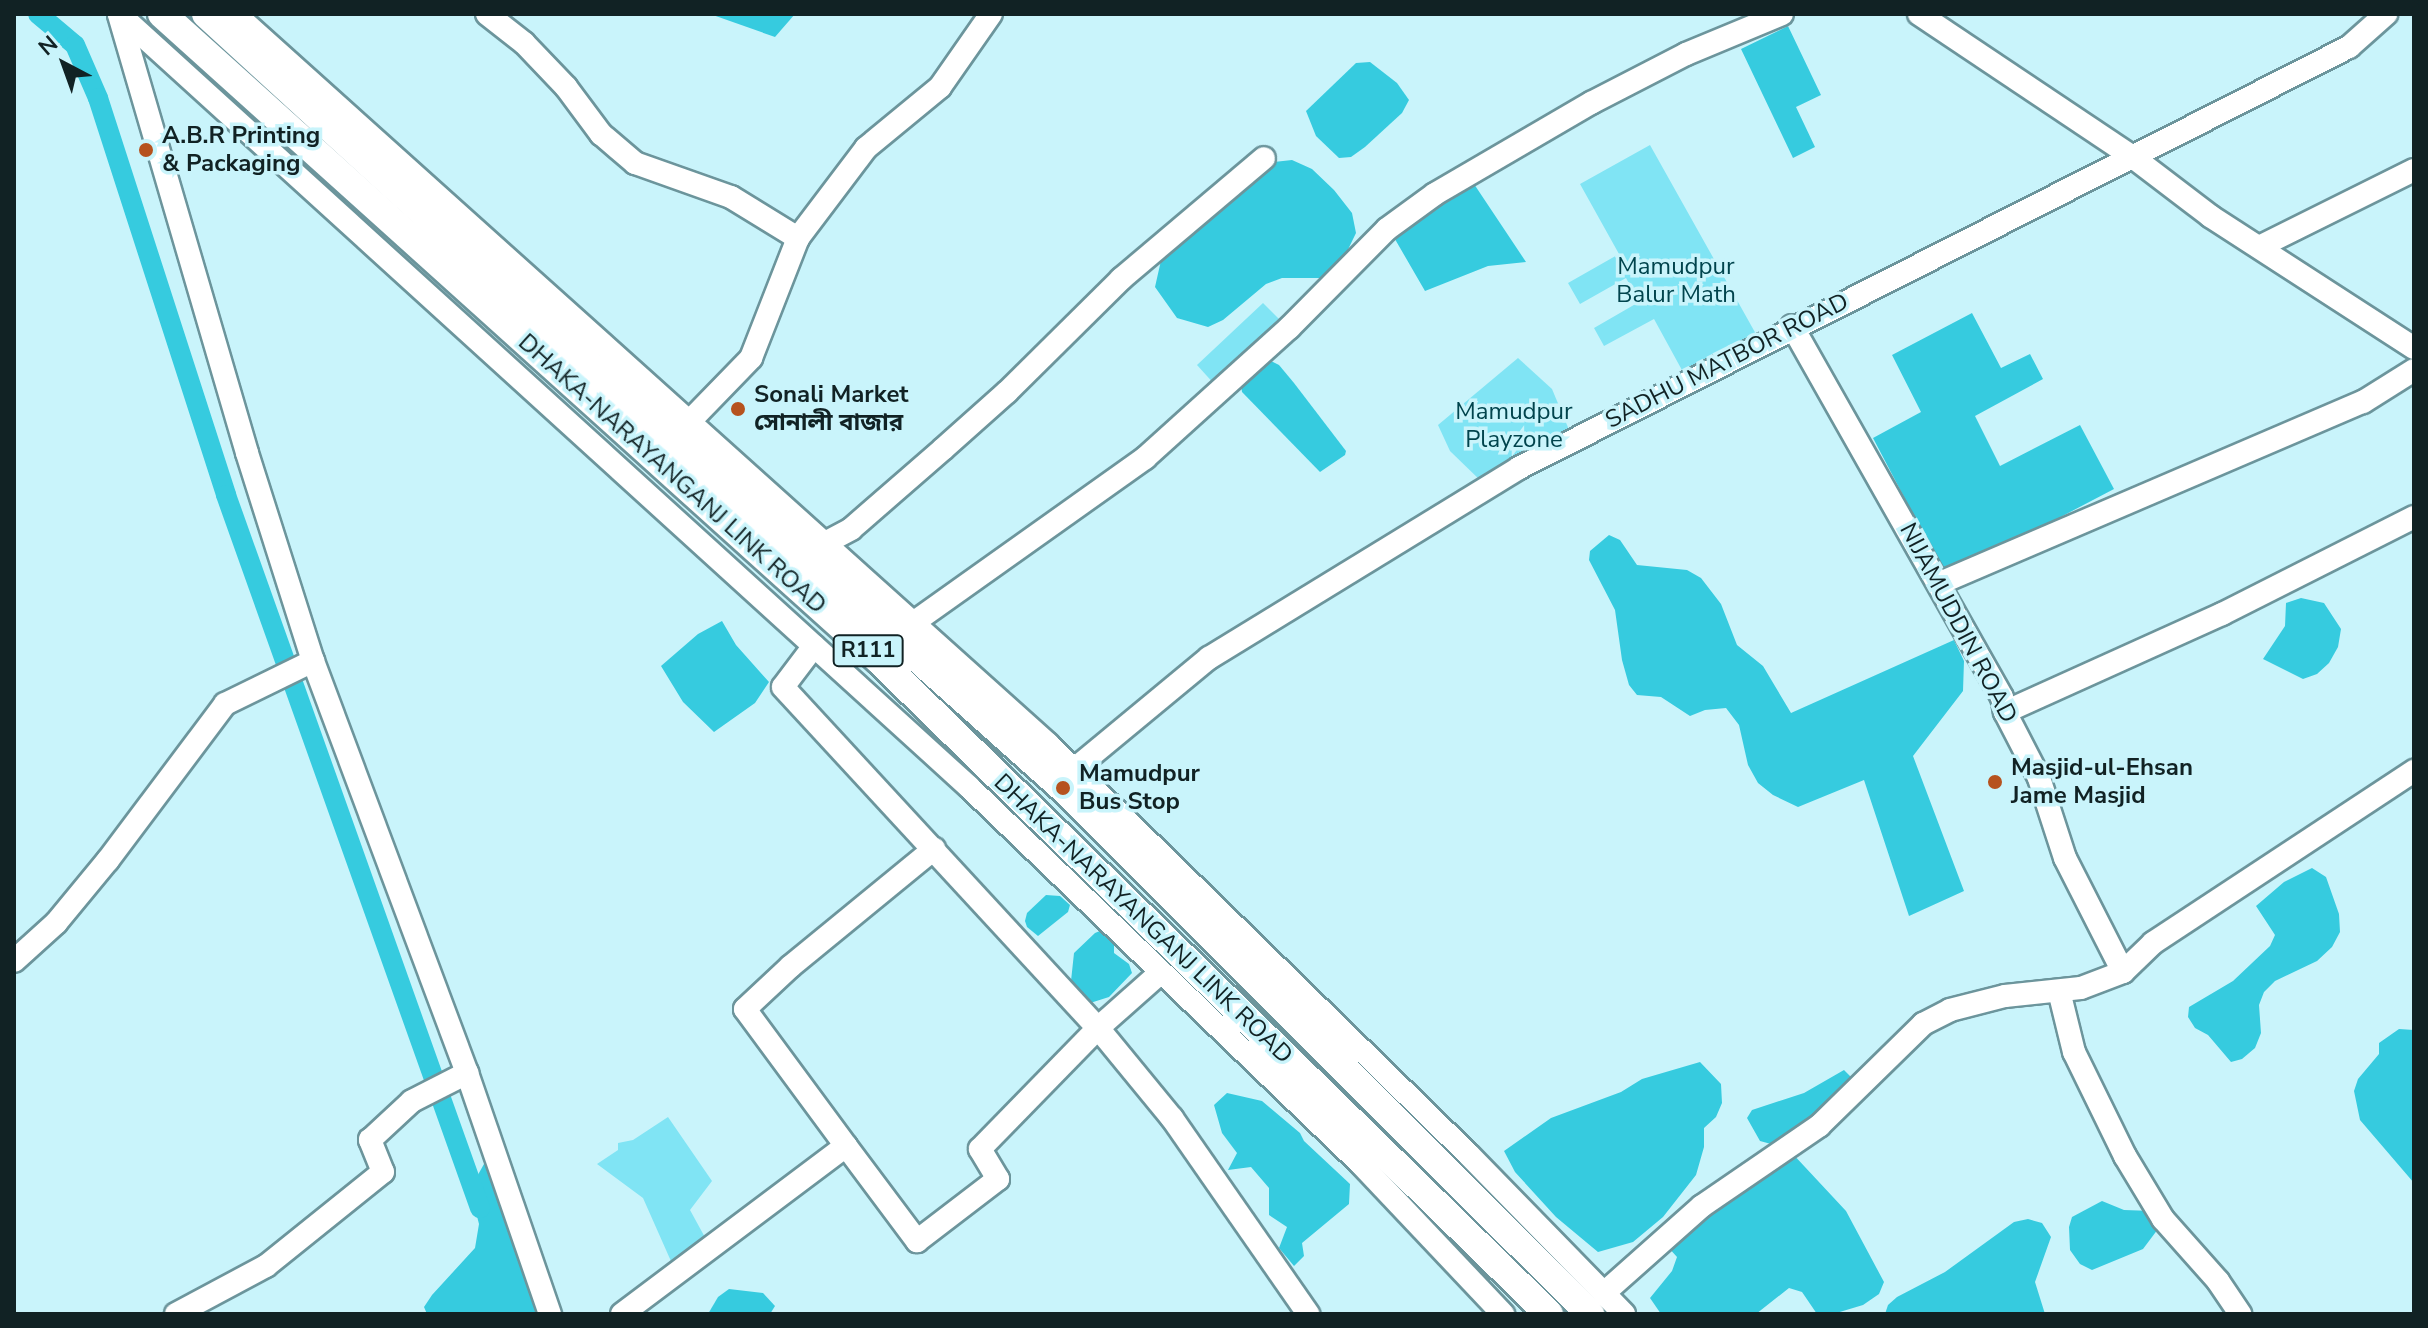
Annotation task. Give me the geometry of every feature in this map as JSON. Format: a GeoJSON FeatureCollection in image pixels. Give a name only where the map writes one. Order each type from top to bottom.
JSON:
{"type":"FeatureCollection","features":[{"type":"Feature","properties":{"kind":"main road","name":"DHAKA-NARAYANGANJ LINK ROAD"},"geometry":{"type":"LineString","coordinates":[[162,14],[879,660],[1059,856],[1414,1179],[1549,1314]]}},
{"type":"Feature","properties":{"kind":"main road","name":"DHAKA-NARAYANGANJ LINK ROAD"},"geometry":{"type":"LineString","coordinates":[[206,14],[329,112],[617,389],[1066,776],[1597,1304]]}},
{"type":"Feature","properties":{"kind":"street"},"geometry":{"type":"LineString","coordinates":[[119,14],[814,646],[1059,856],[1161,972],[1361,1164],[1503,1314]]}},
{"type":"Feature","properties":{"kind":"street"},"geometry":{"type":"LineString","coordinates":[[119,14],[242,438],[312,662],[466,1073],[550,1314]]}},
{"type":"Feature","properties":{"kind":"street"},"geometry":{"type":"LineString","coordinates":[[235,14],[329,112],[690,421],[913,623],[1066,776]]}},
{"type":"Feature","properties":{"kind":"street"},"geometry":{"type":"LineString","coordinates":[[487,14],[524,43],[566,87],[601,134],[635,163],[731,197],[798,238]]}},
{"type":"Feature","properties":{"kind":"street"},"geometry":{"type":"LineString","coordinates":[[690,421],[751,358],[798,238],[866,148],[940,87],[991,14]]}},
{"type":"Feature","properties":{"kind":"street"},"geometry":{"type":"LineString","coordinates":[[913,623],[1145,458],[1289,328],[1387,229],[1435,194],[1591,103],[1686,54],[1782,14]]}},
{"type":"Feature","properties":{"kind":"street"},"geometry":{"type":"LineString","coordinates":[[1919,14],[2134,158],[2210,216],[2261,246],[2370,322],[2414,348]]}},
{"type":"Feature","properties":{"kind":"street","name":"SADHU MATBOR ROAD"},"geometry":{"type":"LineString","coordinates":[[1066,776],[1209,658],[1519,468],[1792,326],[2134,158],[2349,47],[2386,14]]}},
{"type":"Feature","properties":{"kind":"street"},"geometry":{"type":"LineString","coordinates":[[825,543],[851,529],[943,449],[1007,392],[1121,279],[1264,158]]}},
{"type":"Feature","properties":{"kind":"street"},"geometry":{"type":"LineString","coordinates":[[2261,246],[2414,170]]}},
{"type":"Feature","properties":{"kind":"street","name":"NIJAMUDDIN ROAD"},"geometry":{"type":"LineString","coordinates":[[1792,326],[2002,697],[2005,712],[2039,778],[2065,858],[2123,972]]}},
{"type":"Feature","properties":{"kind":"street"},"geometry":{"type":"LineString","coordinates":[[1940,583],[2363,402],[2414,370]]}},
{"type":"Feature","properties":{"kind":"street"},"geometry":{"type":"LineString","coordinates":[[2005,712],[2222,614],[2414,517]]}},
{"type":"Feature","properties":{"kind":"street"},"geometry":{"type":"LineString","coordinates":[[814,646],[783,687],[1098,1028],[1172,1118],[1308,1314]]}},
{"type":"Feature","properties":{"kind":"street"},"geometry":{"type":"LineString","coordinates":[[14,961],[56,923],[80,894],[225,704],[312,662]]}},
{"type":"Feature","properties":{"kind":"street"},"geometry":{"type":"LineString","coordinates":[[1624,1314],[1597,1304],[1702,1206],[1819,1126],[1923,1024],[1950,1010],[2005,996],[2081,988],[2123,972],[2153,943],[2414,771]]}},
{"type":"Feature","properties":{"kind":"street"},"geometry":{"type":"LineString","coordinates":[[934,849],[791,966],[745,1009],[917,1241],[998,1179],[980,1149],[1098,1028],[1161,972]]}},
{"type":"Feature","properties":{"kind":"street"},"geometry":{"type":"LineString","coordinates":[[2059,991],[2074,1052],[2125,1156],[2163,1219],[2218,1281],[2240,1314]]}},
{"type":"Feature","properties":{"kind":"street"},"geometry":{"type":"LineString","coordinates":[[176,1314],[266,1266],[383,1172],[370,1140],[412,1101],[466,1073]]}},
{"type":"Feature","properties":{"kind":"street"},"geometry":{"type":"LineString","coordinates":[[622,1314],[846,1146]]}},
{"type":"Feature","properties":{"kind":"green space","name":"Mamudpur Balur Math"},"geometry":{"type":"Polygon","coordinates":[[[1650,145],[1761,343],[1690,378],[1683,372],[1654,319],[1604,346],[1594,328],[1639,302],[1626,278],[1580,304],[1568,283],[1619,254],[1580,184],[1650,145]]]}},
{"type":"Feature","properties":{"kind":"green space"},"geometry":{"type":"Polygon","coordinates":[[[1263,303],[1285,325],[1216,386],[1197,365],[1263,303]]]}},
{"type":"Feature","properties":{"kind":"green space","name":"Mamudpur Playzone"},"geometry":{"type":"Polygon","coordinates":[[[1518,358],[1552,389],[1572,437],[1484,484],[1450,451],[1438,425],[1518,358]]]}},
{"type":"Feature","properties":{"kind":"green space"},"geometry":{"type":"Polygon","coordinates":[[[668,1117],[712,1181],[690,1210],[707,1241],[674,1268],[643,1198],[597,1164],[618,1150],[618,1143],[633,1140],[668,1117]]]}},
{"type":"Feature","properties":{"kind":"shaded area"},"geometry":{"type":"Polygon","coordinates":[[[710,14],[795,14],[775,37],[710,14]]]}},
{"type":"Feature","properties":{"kind":"shaded area"},"geometry":{"type":"Polygon","coordinates":[[[1788,26],[1821,95],[1796,107],[1815,147],[1793,158],[1741,49],[1788,26]]]}},
{"type":"Feature","properties":{"kind":"shaded area"},"geometry":{"type":"Polygon","coordinates":[[[1370,62],[1397,83],[1409,100],[1402,113],[1365,147],[1351,157],[1339,158],[1316,136],[1306,111],[1356,63],[1370,62]]]}},
{"type":"Feature","properties":{"kind":"shaded area"},"geometry":{"type":"Polygon","coordinates":[[[1292,160],[1312,169],[1352,213],[1356,233],[1341,264],[1320,278],[1282,278],[1266,284],[1223,320],[1208,327],[1177,318],[1155,287],[1162,256],[1274,162],[1292,160]]]}},
{"type":"Feature","properties":{"kind":"shaded area"},"geometry":{"type":"Polygon","coordinates":[[[1472,181],[1526,262],[1488,266],[1425,291],[1392,234],[1472,181]]]}},
{"type":"Feature","properties":{"kind":"shaded area"},"geometry":{"type":"Polygon","coordinates":[[[1972,313],[2001,368],[2030,354],[2043,379],[1975,416],[2000,466],[2080,425],[2114,489],[1946,577],[1873,438],[1921,412],[1892,355],[1972,313]]]}},
{"type":"Feature","properties":{"kind":"shaded area"},"geometry":{"type":"Polygon","coordinates":[[[1269,360],[1279,365],[1346,451],[1345,455],[1320,472],[1242,392],[1241,384],[1269,360]]]}},
{"type":"Feature","properties":{"kind":"shaded area"},"geometry":{"type":"Polygon","coordinates":[[[1609,535],[1620,540],[1637,565],[1687,570],[1701,578],[1721,604],[1737,645],[1763,666],[1791,713],[1954,640],[1964,661],[1963,691],[1913,756],[1964,891],[1909,916],[1864,780],[1798,807],[1773,795],[1758,783],[1748,765],[1739,725],[1726,708],[1705,710],[1690,716],[1661,697],[1637,695],[1629,685],[1622,660],[1615,610],[1589,560],[1590,551],[1609,535]]]}},
{"type":"Feature","properties":{"kind":"shaded area"},"geometry":{"type":"Polygon","coordinates":[[[2301,598],[2324,603],[2341,629],[2338,647],[2329,663],[2317,674],[2303,679],[2263,659],[2285,626],[2286,603],[2301,598]]]}},
{"type":"Feature","properties":{"kind":"shaded area"},"geometry":{"type":"Polygon","coordinates":[[[722,621],[736,645],[769,682],[755,703],[714,732],[683,702],[661,666],[698,634],[722,621]]]}},
{"type":"Feature","properties":{"kind":"shaded area"},"geometry":{"type":"Polygon","coordinates":[[[2312,868],[2326,877],[2339,914],[2340,932],[2332,947],[2317,961],[2275,981],[2264,992],[2259,1005],[2261,1033],[2255,1048],[2242,1059],[2231,1062],[2208,1035],[2195,1028],[2188,1017],[2189,1007],[2233,981],[2270,946],[2275,935],[2256,906],[2284,882],[2312,868]]]}},
{"type":"Feature","properties":{"kind":"shaded area"},"geometry":{"type":"Polygon","coordinates":[[[1046,895],[1060,896],[1070,905],[1068,912],[1038,936],[1027,927],[1025,921],[1027,913],[1046,895]]]}},
{"type":"Feature","properties":{"kind":"shaded area"},"geometry":{"type":"Polygon","coordinates":[[[1107,928],[1114,935],[1114,953],[1129,964],[1132,973],[1109,997],[1087,1004],[1071,981],[1074,953],[1095,933],[1107,928]]]}},
{"type":"Feature","properties":{"kind":"shaded area"},"geometry":{"type":"Polygon","coordinates":[[[2399,1029],[2414,1030],[2414,1183],[2360,1120],[2354,1091],[2358,1079],[2379,1054],[2379,1043],[2399,1029]]]}},
{"type":"Feature","properties":{"kind":"shaded area"},"geometry":{"type":"Polygon","coordinates":[[[1700,1062],[1721,1084],[1722,1103],[1716,1117],[1704,1128],[1704,1147],[1696,1175],[1663,1217],[1633,1242],[1598,1252],[1556,1217],[1515,1172],[1504,1151],[1551,1118],[1621,1092],[1642,1079],[1700,1062]]]}},
{"type":"Feature","properties":{"kind":"shaded area"},"geometry":{"type":"Polygon","coordinates":[[[1844,1070],[1853,1079],[1807,1125],[1771,1144],[1760,1141],[1747,1118],[1752,1110],[1804,1093],[1844,1070]]]}},
{"type":"Feature","properties":{"kind":"shaded area"},"geometry":{"type":"Polygon","coordinates":[[[1227,1093],[1262,1101],[1300,1133],[1304,1141],[1350,1184],[1349,1204],[1302,1243],[1304,1256],[1294,1266],[1279,1248],[1287,1227],[1269,1215],[1269,1188],[1251,1167],[1228,1170],[1237,1153],[1222,1133],[1214,1105],[1227,1093]]]}},
{"type":"Feature","properties":{"kind":"shaded area"},"geometry":{"type":"Polygon","coordinates":[[[1791,1152],[1846,1211],[1884,1282],[1879,1294],[1863,1305],[1833,1314],[1817,1314],[1802,1292],[1789,1288],[1756,1314],[1661,1314],[1650,1298],[1672,1271],[1677,1257],[1668,1247],[1791,1152]]]}},
{"type":"Feature","properties":{"kind":"shaded area"},"geometry":{"type":"Polygon","coordinates":[[[492,1163],[545,1314],[427,1314],[424,1307],[432,1295],[475,1248],[479,1224],[470,1189],[484,1164],[492,1163]]]}},
{"type":"Feature","properties":{"kind":"shaded area"},"geometry":{"type":"Polygon","coordinates":[[[2102,1201],[2124,1210],[2153,1211],[2158,1229],[2143,1249],[2092,1270],[2080,1264],[2070,1250],[2069,1227],[2072,1217],[2102,1201]]]}},
{"type":"Feature","properties":{"kind":"shaded area"},"geometry":{"type":"Polygon","coordinates":[[[2028,1219],[2042,1223],[2051,1237],[2035,1282],[2045,1314],[1885,1314],[1888,1305],[1897,1297],[1945,1272],[2014,1222],[2028,1219]]]}},
{"type":"Feature","properties":{"kind":"shaded area"},"geometry":{"type":"Polygon","coordinates":[[[729,1289],[763,1293],[775,1306],[770,1314],[708,1314],[718,1297],[729,1289]]]}},
{"type":"Feature","properties":{"kind":"waterway"},"geometry":{"type":"LineString","coordinates":[[38,14],[75,45],[98,98],[226,495],[480,1208]]}},
{"type":"Feature","properties":{"kind":"place","name":"A.B.R Printing & Packaging"},"geometry":{"type":"Point","coordinates":[146,150]}},
{"type":"Feature","properties":{"kind":"place","name":"Sonali Market সোনালী বাজার"},"geometry":{"type":"Point","coordinates":[738,409]}},
{"type":"Feature","properties":{"kind":"place","name":"Masjid-ul-Ehsan Jame Masjid"},"geometry":{"type":"Point","coordinates":[1995,782]}},
{"type":"Feature","properties":{"kind":"place","name":"Mamudpur Bus Stop"},"geometry":{"type":"Point","coordinates":[1063,788]}}]}
